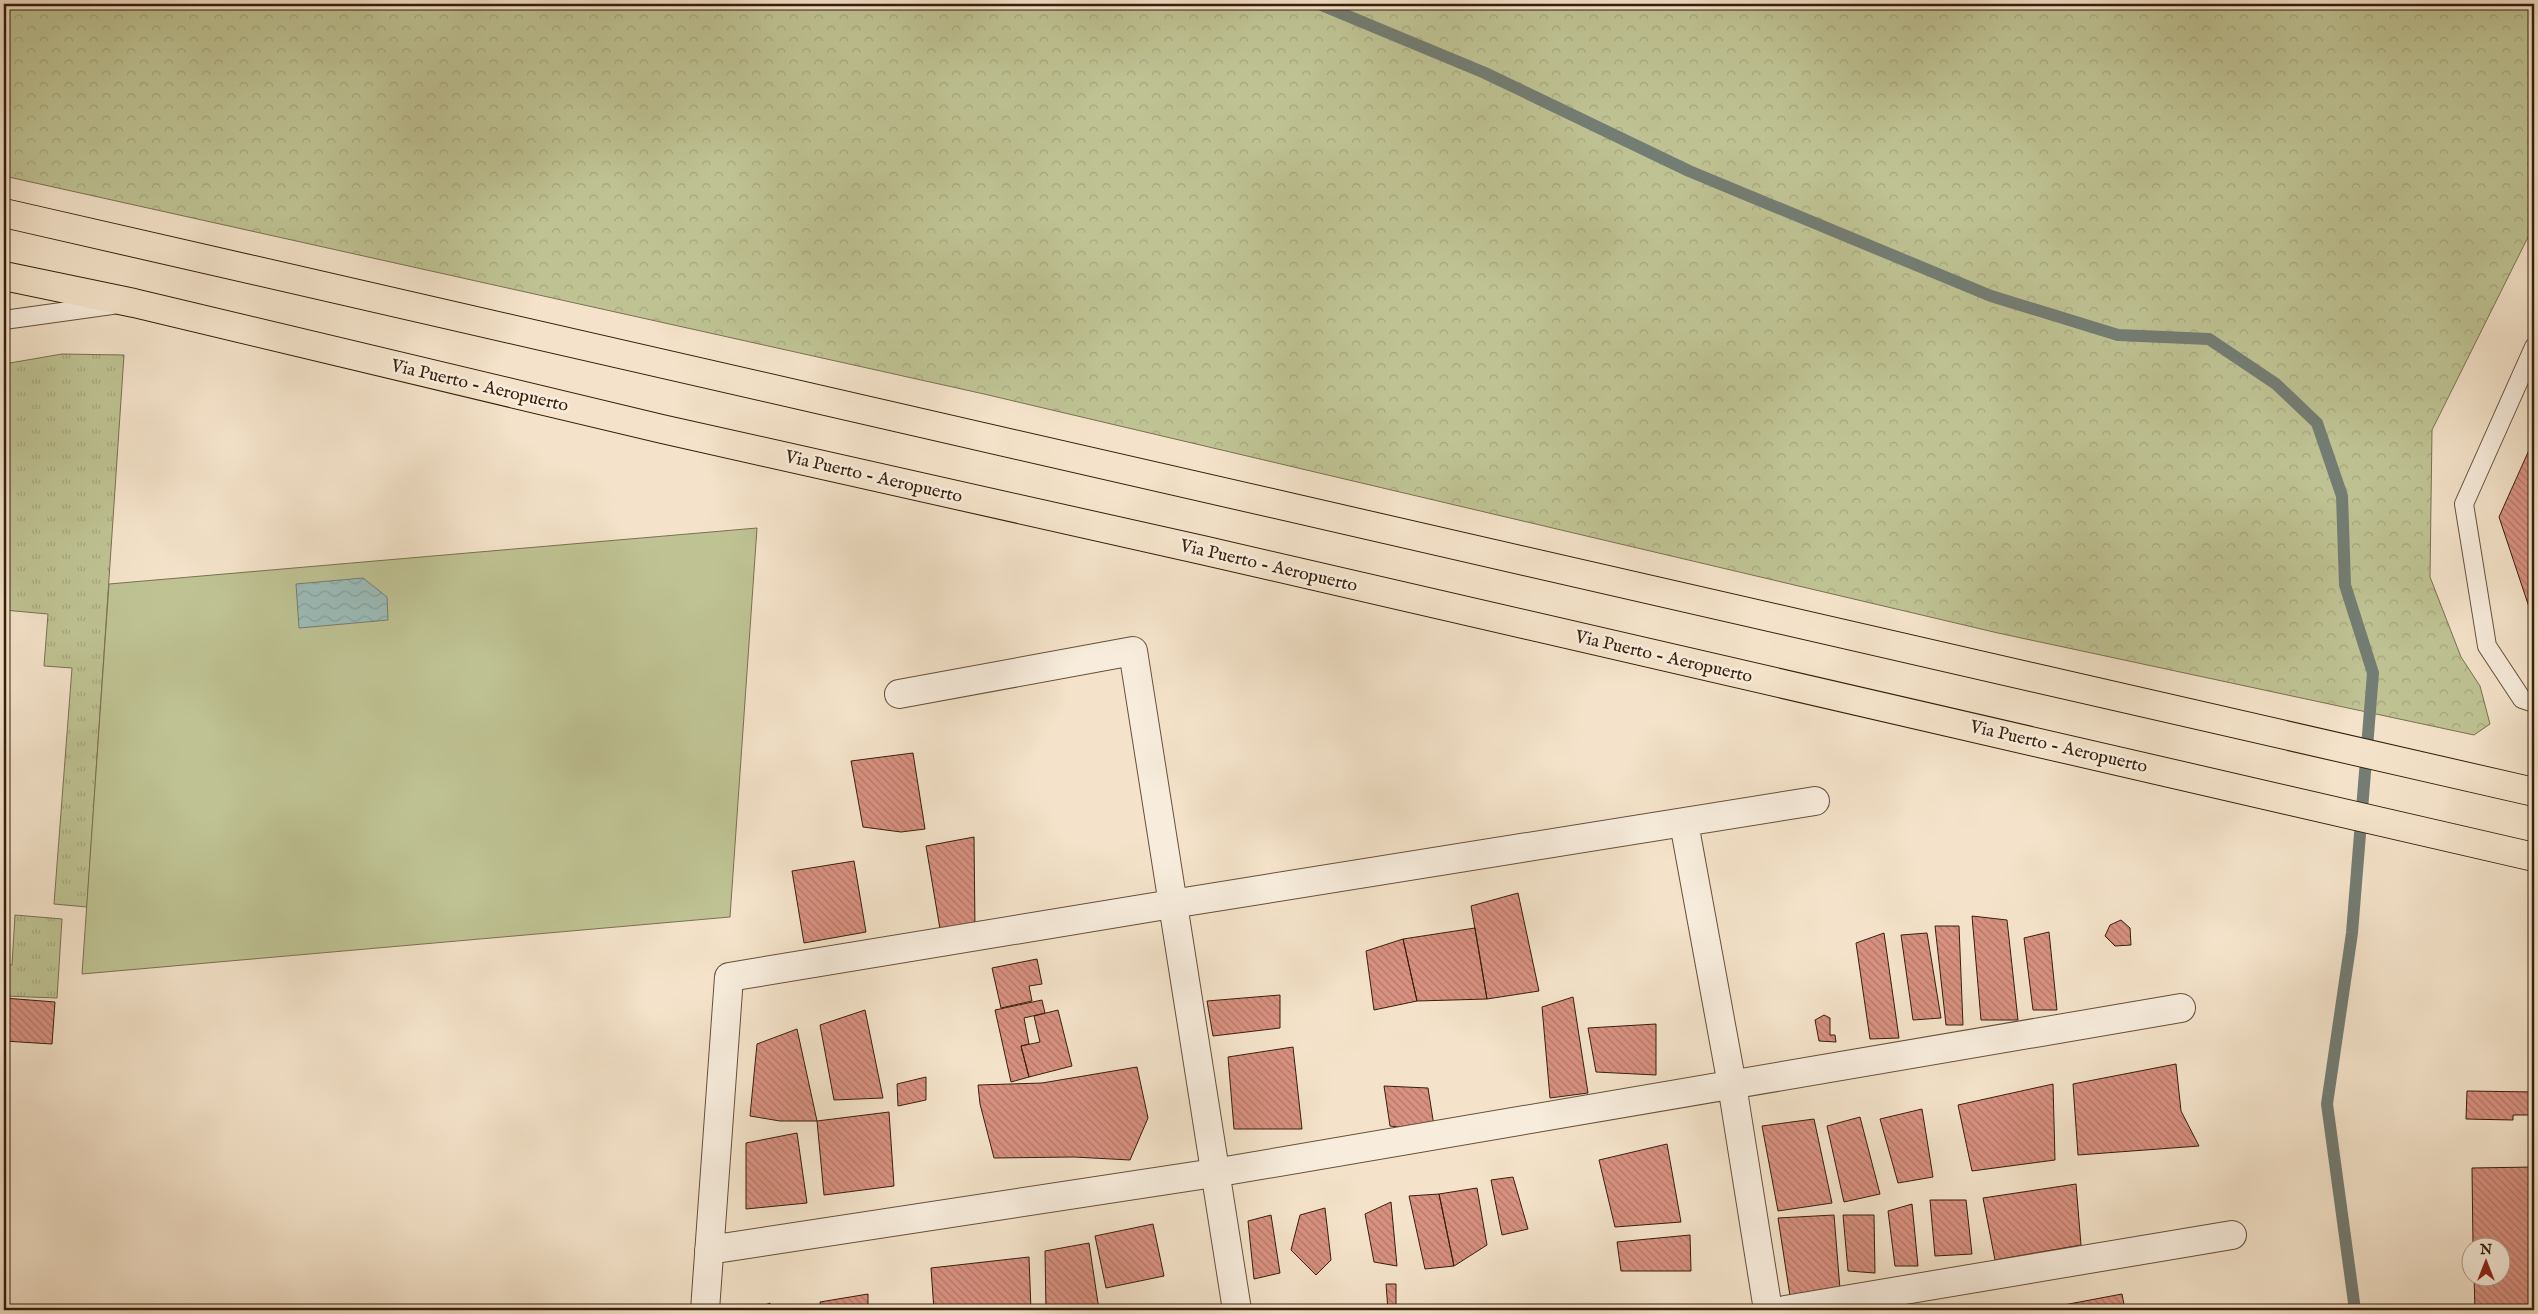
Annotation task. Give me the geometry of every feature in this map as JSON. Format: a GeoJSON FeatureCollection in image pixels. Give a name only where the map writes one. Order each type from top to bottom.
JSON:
{"type":"FeatureCollection","features":[{"type":"Feature","properties":{"kind":"main road"},"geometry":{"type":"LineString","coordinates":[[4,213],[2221,718],[2534,792]]}},
{"type":"Feature","properties":{"kind":"main road","name":"Via Puerto - Aeropuerto"},"geometry":{"type":"LineString","coordinates":[[4,276],[134,303],[672,431],[2208,780],[2534,857]]}},
{"type":"Feature","properties":{"kind":"street"},"geometry":{"type":"LineString","coordinates":[[899,694],[1133,651],[1237,1310]]}},
{"type":"Feature","properties":{"kind":"street"},"geometry":{"type":"LineString","coordinates":[[705,1310],[729,977],[1815,801]]}},
{"type":"Feature","properties":{"kind":"street"},"geometry":{"type":"LineString","coordinates":[[1684,823],[1732,1085],[1768,1310]]}},
{"type":"Feature","properties":{"kind":"street"},"geometry":{"type":"LineString","coordinates":[[710,1250],[1214,1173],[2181,1008]]}},
{"type":"Feature","properties":{"kind":"street"},"geometry":{"type":"LineString","coordinates":[[1786,1310],[2232,1234]]}},
{"type":"Feature","properties":{"kind":"lane"},"geometry":{"type":"LineString","coordinates":[[4,320],[134,303]]}},
{"type":"Feature","properties":{"kind":"lane"},"geometry":{"type":"LineString","coordinates":[[2534,347],[2464,504],[2487,646],[2522,699],[2534,703]]}},
{"type":"Feature","properties":{"kind":"green space"},"geometry":{"type":"Polygon","coordinates":[[[4,4],[2534,4],[2534,225],[2432,430],[2430,577],[2461,657],[2480,686],[2490,724],[2474,735],[1998,633],[984,394],[4,176],[4,4]]]}},
{"type":"Feature","properties":{"kind":"green space"},"geometry":{"type":"Polygon","coordinates":[[[62,354],[124,355],[87,907],[54,904],[72,668],[44,666],[48,614],[4,610],[4,364],[62,354]]]}},
{"type":"Feature","properties":{"kind":"green space"},"geometry":{"type":"Polygon","coordinates":[[[757,528],[730,917],[82,974],[109,584],[757,528]]]}},
{"type":"Feature","properties":{"kind":"green space"},"geometry":{"type":"Polygon","coordinates":[[[15,915],[62,919],[57,998],[4,996],[4,965],[12,965],[15,915]]]}},
{"type":"Feature","properties":{"kind":"water"},"geometry":{"type":"Polygon","coordinates":[[[363,578],[387,597],[388,620],[299,628],[296,584],[363,578]]]}},
{"type":"Feature","properties":{"kind":"building"},"geometry":{"type":"Polygon","coordinates":[[[2534,439],[2534,622],[2499,517],[2534,439]]]}},
{"type":"Feature","properties":{"kind":"building"},"geometry":{"type":"Polygon","coordinates":[[[913,753],[925,829],[901,832],[863,827],[851,761],[913,753]]]}},
{"type":"Feature","properties":{"kind":"building"},"geometry":{"type":"Polygon","coordinates":[[[974,837],[975,929],[940,929],[926,846],[974,837]]]}},
{"type":"Feature","properties":{"kind":"building"},"geometry":{"type":"Polygon","coordinates":[[[854,861],[866,932],[804,943],[792,871],[854,861]]]}},
{"type":"Feature","properties":{"kind":"building"},"geometry":{"type":"Polygon","coordinates":[[[1518,893],[1539,991],[1487,999],[1471,906],[1518,893]]]}},
{"type":"Feature","properties":{"kind":"building"},"geometry":{"type":"Polygon","coordinates":[[[1972,916],[2007,920],[2018,1020],[1981,1020],[1972,916]]]}},
{"type":"Feature","properties":{"kind":"building"},"geometry":{"type":"Polygon","coordinates":[[[2121,920],[2130,928],[2131,945],[2115,946],[2105,936],[2110,925],[2121,920]]]}},
{"type":"Feature","properties":{"kind":"building"},"geometry":{"type":"Polygon","coordinates":[[[1935,926],[1959,926],[1963,1025],[1946,1025],[1935,926]]]}},
{"type":"Feature","properties":{"kind":"building"},"geometry":{"type":"Polygon","coordinates":[[[1475,928],[1487,999],[1417,1001],[1403,939],[1475,928]]]}},
{"type":"Feature","properties":{"kind":"building"},"geometry":{"type":"Polygon","coordinates":[[[2049,932],[2057,1010],[2033,1010],[2024,938],[2049,932]]]}},
{"type":"Feature","properties":{"kind":"building"},"geometry":{"type":"Polygon","coordinates":[[[1884,933],[1899,1038],[1870,1039],[1856,943],[1884,933]]]}},
{"type":"Feature","properties":{"kind":"building"},"geometry":{"type":"Polygon","coordinates":[[[1927,933],[1941,1018],[1913,1020],[1901,935],[1927,933]]]}},
{"type":"Feature","properties":{"kind":"building"},"geometry":{"type":"Polygon","coordinates":[[[1403,939],[1417,1001],[1374,1010],[1366,951],[1403,939]]]}},
{"type":"Feature","properties":{"kind":"building"},"geometry":{"type":"Polygon","coordinates":[[[1037,959],[1042,984],[1029,986],[1032,1001],[1001,1008],[992,968],[1037,959]]]}},
{"type":"Feature","properties":{"kind":"building"},"geometry":{"type":"Polygon","coordinates":[[[1280,995],[1280,1028],[1213,1036],[1207,1001],[1280,995]]]}},
{"type":"Feature","properties":{"kind":"building"},"geometry":{"type":"Polygon","coordinates":[[[1573,997],[1588,1093],[1550,1098],[1542,1007],[1573,997]]]}},
{"type":"Feature","properties":{"kind":"building"},"geometry":{"type":"Polygon","coordinates":[[[4,998],[55,1002],[52,1044],[4,1041],[4,998]]]}},
{"type":"Feature","properties":{"kind":"building"},"geometry":{"type":"Polygon","coordinates":[[[1042,1000],[1045,1013],[1024,1018],[1029,1044],[1021,1046],[1029,1077],[1011,1082],[995,1010],[1042,1000]]]}},
{"type":"Feature","properties":{"kind":"building"},"geometry":{"type":"Polygon","coordinates":[[[865,1010],[883,1098],[834,1100],[820,1025],[865,1010]]]}},
{"type":"Feature","properties":{"kind":"building"},"geometry":{"type":"Polygon","coordinates":[[[1058,1010],[1072,1066],[1029,1077],[1021,1046],[1040,1042],[1034,1016],[1058,1010]]]}},
{"type":"Feature","properties":{"kind":"building"},"geometry":{"type":"Polygon","coordinates":[[[1824,1015],[1830,1018],[1830,1035],[1835,1035],[1836,1042],[1819,1041],[1815,1020],[1824,1015]]]}},
{"type":"Feature","properties":{"kind":"building"},"geometry":{"type":"Polygon","coordinates":[[[1656,1024],[1656,1075],[1596,1072],[1588,1028],[1656,1024]]]}},
{"type":"Feature","properties":{"kind":"building"},"geometry":{"type":"Polygon","coordinates":[[[797,1029],[817,1121],[780,1121],[750,1116],[757,1044],[797,1029]]]}},
{"type":"Feature","properties":{"kind":"building"},"geometry":{"type":"Polygon","coordinates":[[[1293,1047],[1302,1129],[1234,1129],[1228,1057],[1293,1047]]]}},
{"type":"Feature","properties":{"kind":"building"},"geometry":{"type":"Polygon","coordinates":[[[2176,1064],[2181,1111],[2199,1146],[2078,1155],[2073,1084],[2176,1064]]]}},
{"type":"Feature","properties":{"kind":"building"},"geometry":{"type":"Polygon","coordinates":[[[1137,1067],[1148,1118],[1130,1160],[1074,1157],[994,1158],[980,1104],[978,1085],[1042,1083],[1137,1067]]]}},
{"type":"Feature","properties":{"kind":"building"},"geometry":{"type":"Polygon","coordinates":[[[926,1077],[926,1100],[898,1106],[897,1084],[926,1077]]]}},
{"type":"Feature","properties":{"kind":"building"},"geometry":{"type":"Polygon","coordinates":[[[2053,1084],[2055,1160],[1972,1171],[1958,1105],[2053,1084]]]}},
{"type":"Feature","properties":{"kind":"building"},"geometry":{"type":"Polygon","coordinates":[[[1384,1086],[1428,1088],[1434,1126],[1415,1129],[1390,1126],[1384,1086]]]}},
{"type":"Feature","properties":{"kind":"building"},"geometry":{"type":"Polygon","coordinates":[[[2467,1091],[2534,1092],[2534,1115],[2513,1115],[2513,1120],[2466,1119],[2467,1091]]]}},
{"type":"Feature","properties":{"kind":"building"},"geometry":{"type":"Polygon","coordinates":[[[1922,1109],[1933,1177],[1898,1183],[1880,1119],[1922,1109]]]}},
{"type":"Feature","properties":{"kind":"building"},"geometry":{"type":"Polygon","coordinates":[[[889,1112],[894,1186],[824,1195],[817,1121],[889,1112]]]}},
{"type":"Feature","properties":{"kind":"building"},"geometry":{"type":"Polygon","coordinates":[[[1860,1117],[1880,1194],[1844,1202],[1827,1126],[1860,1117]]]}},
{"type":"Feature","properties":{"kind":"building"},"geometry":{"type":"Polygon","coordinates":[[[1814,1119],[1832,1203],[1778,1211],[1762,1126],[1814,1119]]]}},
{"type":"Feature","properties":{"kind":"building"},"geometry":{"type":"Polygon","coordinates":[[[797,1133],[807,1203],[746,1209],[746,1143],[797,1133]]]}},
{"type":"Feature","properties":{"kind":"building"},"geometry":{"type":"Polygon","coordinates":[[[1667,1144],[1681,1222],[1615,1227],[1599,1160],[1667,1144]]]}},
{"type":"Feature","properties":{"kind":"building"},"geometry":{"type":"Polygon","coordinates":[[[2534,1167],[2534,1310],[2475,1310],[2474,1286],[2510,1286],[2510,1236],[2473,1236],[2472,1168],[2534,1167]]]}},
{"type":"Feature","properties":{"kind":"building"},"geometry":{"type":"Polygon","coordinates":[[[1513,1177],[1528,1229],[1502,1235],[1491,1180],[1513,1177]]]}},
{"type":"Feature","properties":{"kind":"building"},"geometry":{"type":"Polygon","coordinates":[[[2076,1184],[2081,1245],[1995,1260],[1983,1198],[2076,1184]]]}},
{"type":"Feature","properties":{"kind":"building"},"geometry":{"type":"Polygon","coordinates":[[[1477,1188],[1487,1245],[1454,1266],[1439,1194],[1477,1188]]]}},
{"type":"Feature","properties":{"kind":"building"},"geometry":{"type":"Polygon","coordinates":[[[1439,1194],[1454,1266],[1425,1269],[1409,1196],[1439,1194]]]}},
{"type":"Feature","properties":{"kind":"building"},"geometry":{"type":"Polygon","coordinates":[[[1930,1200],[1966,1200],[1972,1254],[1935,1256],[1930,1200]]]}},
{"type":"Feature","properties":{"kind":"building"},"geometry":{"type":"Polygon","coordinates":[[[1391,1202],[1397,1266],[1374,1262],[1365,1214],[1391,1202]]]}},
{"type":"Feature","properties":{"kind":"building"},"geometry":{"type":"Polygon","coordinates":[[[1912,1204],[1918,1266],[1895,1266],[1888,1211],[1912,1204]]]}},
{"type":"Feature","properties":{"kind":"building"},"geometry":{"type":"Polygon","coordinates":[[[1325,1208],[1331,1260],[1316,1275],[1291,1250],[1300,1215],[1325,1208]]]}},
{"type":"Feature","properties":{"kind":"building"},"geometry":{"type":"Polygon","coordinates":[[[1271,1215],[1280,1273],[1254,1279],[1248,1221],[1271,1215]]]}},
{"type":"Feature","properties":{"kind":"building"},"geometry":{"type":"Polygon","coordinates":[[[1834,1215],[1840,1289],[1790,1296],[1778,1218],[1834,1215]]]}},
{"type":"Feature","properties":{"kind":"building"},"geometry":{"type":"Polygon","coordinates":[[[1843,1215],[1874,1215],[1875,1273],[1848,1271],[1843,1215]]]}},
{"type":"Feature","properties":{"kind":"building"},"geometry":{"type":"Polygon","coordinates":[[[1153,1224],[1164,1276],[1106,1288],[1095,1236],[1153,1224]]]}},
{"type":"Feature","properties":{"kind":"building"},"geometry":{"type":"Polygon","coordinates":[[[4,1226],[9,1226],[4,1302],[4,1226]]]}},
{"type":"Feature","properties":{"kind":"building"},"geometry":{"type":"Polygon","coordinates":[[[1690,1235],[1691,1271],[1621,1271],[1617,1242],[1690,1235]]]}},
{"type":"Feature","properties":{"kind":"building"},"geometry":{"type":"Polygon","coordinates":[[[1089,1243],[1099,1310],[1046,1310],[1045,1251],[1089,1243]]]}},
{"type":"Feature","properties":{"kind":"building"},"geometry":{"type":"Polygon","coordinates":[[[1029,1257],[1031,1310],[934,1310],[931,1268],[1029,1257]]]}},
{"type":"Feature","properties":{"kind":"building"},"geometry":{"type":"Polygon","coordinates":[[[1386,1284],[1396,1284],[1396,1310],[1388,1310],[1386,1284]]]}},
{"type":"Feature","properties":{"kind":"building"},"geometry":{"type":"Polygon","coordinates":[[[868,1294],[868,1310],[821,1310],[820,1302],[868,1294]]]}},
{"type":"Feature","properties":{"kind":"building"},"geometry":{"type":"Polygon","coordinates":[[[2122,1294],[2125,1310],[2037,1310],[2122,1294]]]}},
{"type":"Feature","properties":{"kind":"building"},"geometry":{"type":"Polygon","coordinates":[[[770,1303],[770,1310],[753,1310],[770,1303]]]}},
{"type":"Feature","properties":{"kind":"waterway"},"geometry":{"type":"LineString","coordinates":[[1319,4],[1485,73],[1689,171],[1991,296],[2118,335],[2209,339],[2276,384],[2317,423],[2342,496],[2345,585],[2373,673],[2352,933],[2327,1104],[2355,1310]]}}]}
